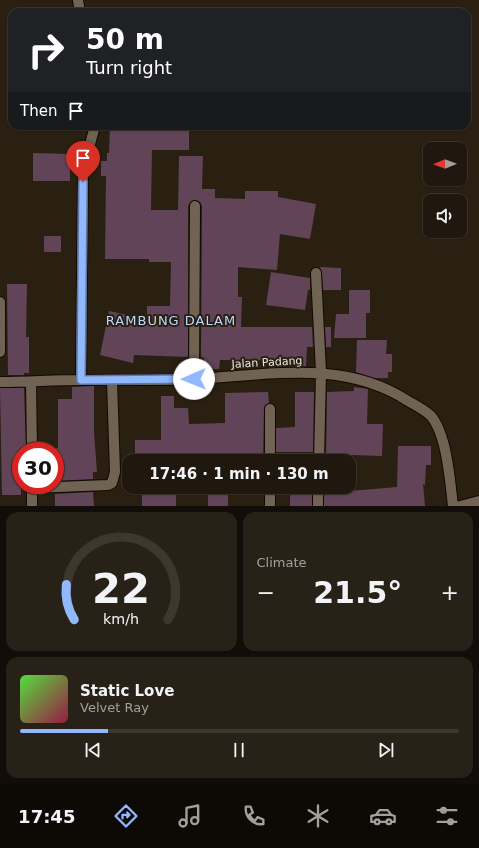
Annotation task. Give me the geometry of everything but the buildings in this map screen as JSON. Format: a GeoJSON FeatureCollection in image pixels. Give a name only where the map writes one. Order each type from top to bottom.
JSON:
{"type":"FeatureCollection","features":[{"type":"Feature","properties":{"kind":"street"},"geometry":{"type":"LineString","coordinates":[[81,380],[83,169],[94,130]]}},
{"type":"Feature","properties":{"kind":"street"},"geometry":{"type":"LineString","coordinates":[[194,206],[194,379]]}},
{"type":"Feature","properties":{"kind":"street"},"geometry":{"type":"LineString","coordinates":[[316,273],[321,372],[319,454]]}},
{"type":"Feature","properties":{"kind":"street"},"geometry":{"type":"LineString","coordinates":[[0,302],[0,352]]}},
{"type":"Feature","properties":{"kind":"street","name":"Jalan Padang"},"geometry":{"type":"LineString","coordinates":[[0,382],[194,379],[275,373],[321,372],[354,379],[391,390],[431,416],[442,438],[448,465],[453,506]]}},
{"type":"Feature","properties":{"kind":"street"},"geometry":{"type":"LineString","coordinates":[[64,486],[108,485],[112,483],[115,472],[112,381]]}},
{"type":"Feature","properties":{"kind":"street"},"geometry":{"type":"LineString","coordinates":[[31,382],[32,442]]}},
{"type":"Feature","properties":{"kind":"street"},"geometry":{"type":"LineString","coordinates":[[270,409],[270,454]]}},
{"type":"Feature","properties":{"kind":"street"},"geometry":{"type":"LineString","coordinates":[[32,494],[32,506]]}},
{"type":"Feature","properties":{"kind":"street"},"geometry":{"type":"LineString","coordinates":[[270,494],[270,506]]}},
{"type":"Feature","properties":{"kind":"street"},"geometry":{"type":"LineString","coordinates":[[318,494],[318,506]]}},
{"type":"Feature","properties":{"kind":"street"},"geometry":{"type":"LineString","coordinates":[[460,506],[479,501]]}},
{"type":"Feature","properties":{"kind":"district","name":"RAMBUNG DALAM"},"geometry":{"type":"Point","coordinates":[171,320]}},
{"type":"Feature","properties":{"kind":"route"},"geometry":{"type":"LineString","coordinates":[[83,182],[81,380],[112,381],[194,379]]}}]}
